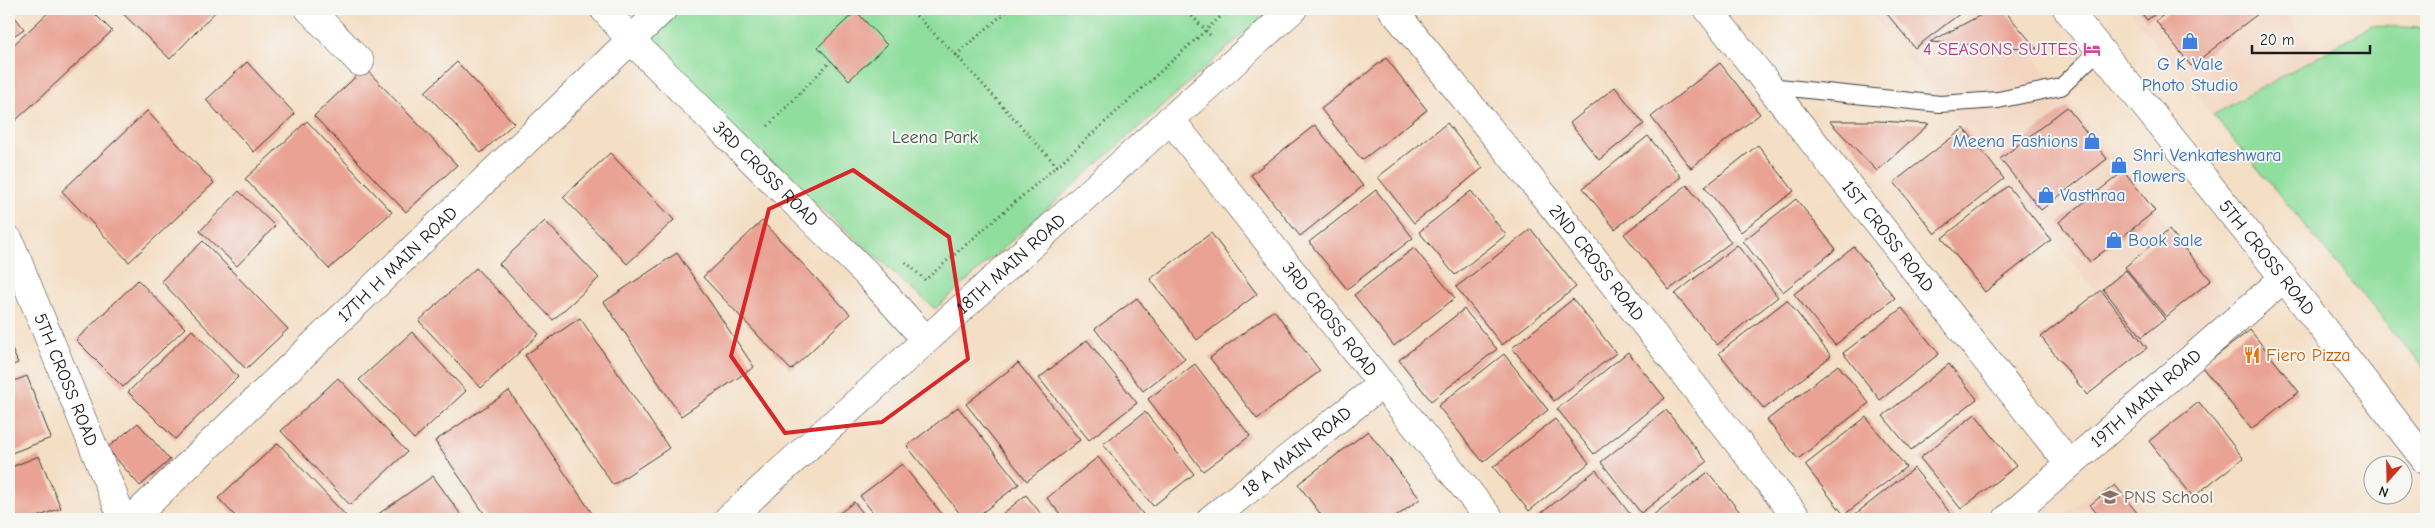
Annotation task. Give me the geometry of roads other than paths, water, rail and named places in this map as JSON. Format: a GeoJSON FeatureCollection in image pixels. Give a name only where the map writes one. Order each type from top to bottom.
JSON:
{"type":"FeatureCollection","features":[{"type":"Feature","properties":{"kind":"street"},"geometry":{"type":"LineString","coordinates":[[309,9],[360,62]]}},
{"type":"Feature","properties":{"kind":"street","name":"3RD CROSS ROAD"},"geometry":{"type":"LineString","coordinates":[[604,9],[630,40],[868,275],[926,340]]}},
{"type":"Feature","properties":{"kind":"street","name":"17TH H MAIN ROAD"},"geometry":{"type":"LineString","coordinates":[[132,519],[663,9]]}},
{"type":"Feature","properties":{"kind":"street","name":"18TH MAIN ROAD"},"geometry":{"type":"LineString","coordinates":[[728,519],[1293,9]]}},
{"type":"Feature","properties":{"kind":"street","name":"2ND CROSS ROAD"},"geometry":{"type":"LineString","coordinates":[[1392,9],[1554,208],[1798,519]]}},
{"type":"Feature","properties":{"kind":"street","name":"1ST CROSS ROAD"},"geometry":{"type":"LineString","coordinates":[[1708,9],[2068,464]]}},
{"type":"Feature","properties":{"kind":"street","name":"5TH CROSS ROAD"},"geometry":{"type":"LineString","coordinates":[[2068,9],[2284,278],[2426,462]]}},
{"type":"Feature","properties":{"kind":"street","name":"3RD CROSS ROAD"},"geometry":{"type":"LineString","coordinates":[[1170,119],[1490,519]]}},
{"type":"Feature","properties":{"kind":"street","name":"5TH CROSS ROAD"},"geometry":{"type":"LineString","coordinates":[[9,240],[123,519]]}},
{"type":"Feature","properties":{"kind":"street","name":"19TH MAIN ROAD"},"geometry":{"type":"LineString","coordinates":[[2007,519],[2284,278]]}},
{"type":"Feature","properties":{"kind":"street","name":"18 A MAIN ROAD"},"geometry":{"type":"LineString","coordinates":[[1211,519],[1382,384]]}},
{"type":"Feature","properties":{"kind":"lane"},"geometry":{"type":"LineString","coordinates":[[1769,86],[1940,104],[1998,100],[2061,87],[2099,50]]}},
{"type":"Feature","properties":{"kind":"place","name":"G K Vale Photo Studio"},"geometry":{"type":"Point","coordinates":[2190,41]}},
{"type":"Feature","properties":{"kind":"place","name":"4 SEASONS SUITES"},"geometry":{"type":"Point","coordinates":[2092,49]}},
{"type":"Feature","properties":{"kind":"place","name":"Meena Fashions"},"geometry":{"type":"Point","coordinates":[2092,141]}},
{"type":"Feature","properties":{"kind":"place","name":"Shri Venkateshwara flowers"},"geometry":{"type":"Point","coordinates":[2119,165]}},
{"type":"Feature","properties":{"kind":"place","name":"Vasthraa"},"geometry":{"type":"Point","coordinates":[2046,195]}},
{"type":"Feature","properties":{"kind":"place","name":"Book sale"},"geometry":{"type":"Point","coordinates":[2114,240]}},
{"type":"Feature","properties":{"kind":"place","name":"Fiero Pizza"},"geometry":{"type":"Point","coordinates":[2252,355]}},
{"type":"Feature","properties":{"kind":"place","name":"PNS School"},"geometry":{"type":"Point","coordinates":[2110,497]}},
{"type":"Feature","properties":{"kind":"park label","name":"Leena Park"},"geometry":{"type":"Point","coordinates":[935,137]}}]}
